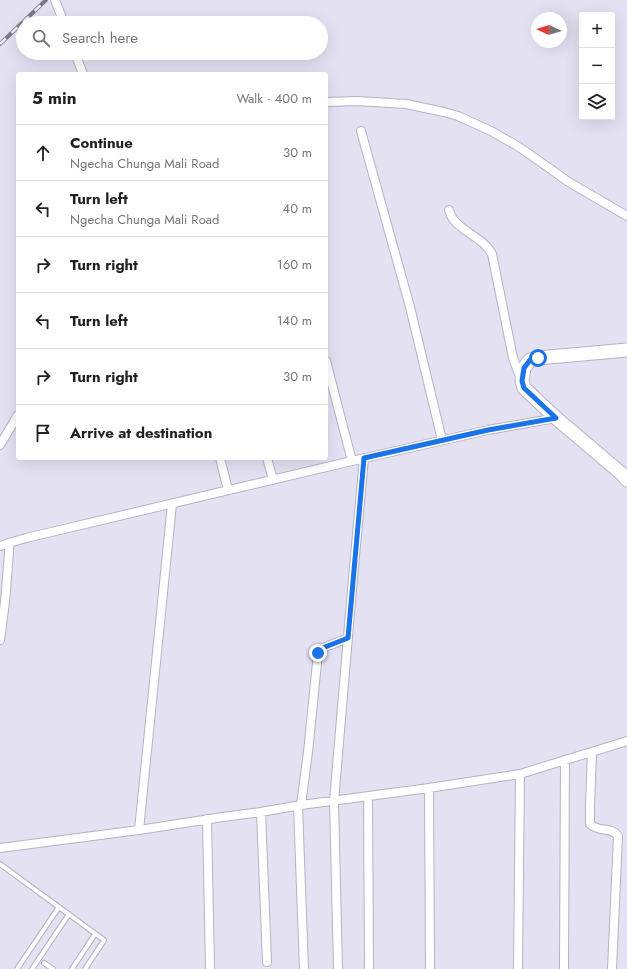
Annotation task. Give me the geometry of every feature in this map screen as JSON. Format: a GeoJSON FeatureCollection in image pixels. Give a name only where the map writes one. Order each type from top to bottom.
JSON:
{"type":"FeatureCollection","features":[{"type":"Feature","properties":{"kind":"main road"},"geometry":{"type":"LineString","coordinates":[[627,350],[530,360],[524,368],[522,381],[524,388],[627,480]]}},
{"type":"Feature","properties":{"kind":"street"},"geometry":{"type":"LineString","coordinates":[[56,4],[61,16]]}},
{"type":"Feature","properties":{"kind":"street"},"geometry":{"type":"LineString","coordinates":[[78,60],[82,72]]}},
{"type":"Feature","properties":{"kind":"street"},"geometry":{"type":"LineString","coordinates":[[328,102],[357,101],[406,104],[458,116],[519,147],[567,181],[627,216]]}},
{"type":"Feature","properties":{"kind":"street"},"geometry":{"type":"LineString","coordinates":[[362,131],[410,307],[442,440]]}},
{"type":"Feature","properties":{"kind":"street"},"geometry":{"type":"LineString","coordinates":[[449,210],[453,219],[487,247],[492,254],[513,358],[522,381]]}},
{"type":"Feature","properties":{"kind":"street"},"geometry":{"type":"LineString","coordinates":[[328,369],[352,461]]}},
{"type":"Feature","properties":{"kind":"street"},"geometry":{"type":"LineString","coordinates":[[0,445],[16,418]]}},
{"type":"Feature","properties":{"kind":"street"},"geometry":{"type":"LineString","coordinates":[[0,546],[26,538],[442,440],[556,418]]}},
{"type":"Feature","properties":{"kind":"street"},"geometry":{"type":"LineString","coordinates":[[338,969],[334,801],[364,458]]}},
{"type":"Feature","properties":{"kind":"street"},"geometry":{"type":"LineString","coordinates":[[220,460],[228,490]]}},
{"type":"Feature","properties":{"kind":"street"},"geometry":{"type":"LineString","coordinates":[[268,460],[273,480]]}},
{"type":"Feature","properties":{"kind":"street"},"geometry":{"type":"LineString","coordinates":[[139,830],[172,504]]}},
{"type":"Feature","properties":{"kind":"street"},"geometry":{"type":"LineString","coordinates":[[0,640],[9,543]]}},
{"type":"Feature","properties":{"kind":"street"},"geometry":{"type":"LineString","coordinates":[[304,969],[299,806],[308,752],[318,653],[320,649],[348,638]]}},
{"type":"Feature","properties":{"kind":"street"},"geometry":{"type":"LineString","coordinates":[[0,848],[139,830],[520,774],[627,741]]}},
{"type":"Feature","properties":{"kind":"street"},"geometry":{"type":"LineString","coordinates":[[592,752],[590,824],[596,829],[612,831],[618,836],[612,969]]}},
{"type":"Feature","properties":{"kind":"street"},"geometry":{"type":"LineString","coordinates":[[564,969],[565,760]]}},
{"type":"Feature","properties":{"kind":"street"},"geometry":{"type":"LineString","coordinates":[[518,969],[520,774]]}},
{"type":"Feature","properties":{"kind":"street"},"geometry":{"type":"LineString","coordinates":[[429,788],[430,969]]}},
{"type":"Feature","properties":{"kind":"street"},"geometry":{"type":"LineString","coordinates":[[368,796],[370,969]]}},
{"type":"Feature","properties":{"kind":"street"},"geometry":{"type":"LineString","coordinates":[[261,812],[267,962]]}},
{"type":"Feature","properties":{"kind":"street"},"geometry":{"type":"LineString","coordinates":[[207,819],[210,969]]}},
{"type":"Feature","properties":{"kind":"lane"},"geometry":{"type":"LineString","coordinates":[[0,864],[104,940],[85,969]]}},
{"type":"Feature","properties":{"kind":"lane"},"geometry":{"type":"LineString","coordinates":[[17,969],[59,907]]}},
{"type":"Feature","properties":{"kind":"lane"},"geometry":{"type":"LineString","coordinates":[[32,969],[69,914]]}},
{"type":"Feature","properties":{"kind":"lane"},"geometry":{"type":"LineString","coordinates":[[72,969],[95,934]]}},
{"type":"Feature","properties":{"kind":"lane"},"geometry":{"type":"LineString","coordinates":[[44,963],[53,969]]}},
{"type":"Feature","properties":{"kind":"railway"},"geometry":{"type":"LineString","coordinates":[[29,16],[46,0]]}},
{"type":"Feature","properties":{"kind":"railway"},"geometry":{"type":"LineString","coordinates":[[0,44],[16,29]]}},
{"type":"Feature","properties":{"kind":"route"},"geometry":{"type":"LineString","coordinates":[[318,653],[320,649],[348,638],[364,458],[488,430],[556,418],[524,388],[522,374],[524,368],[530,360],[538,358]]}}]}
